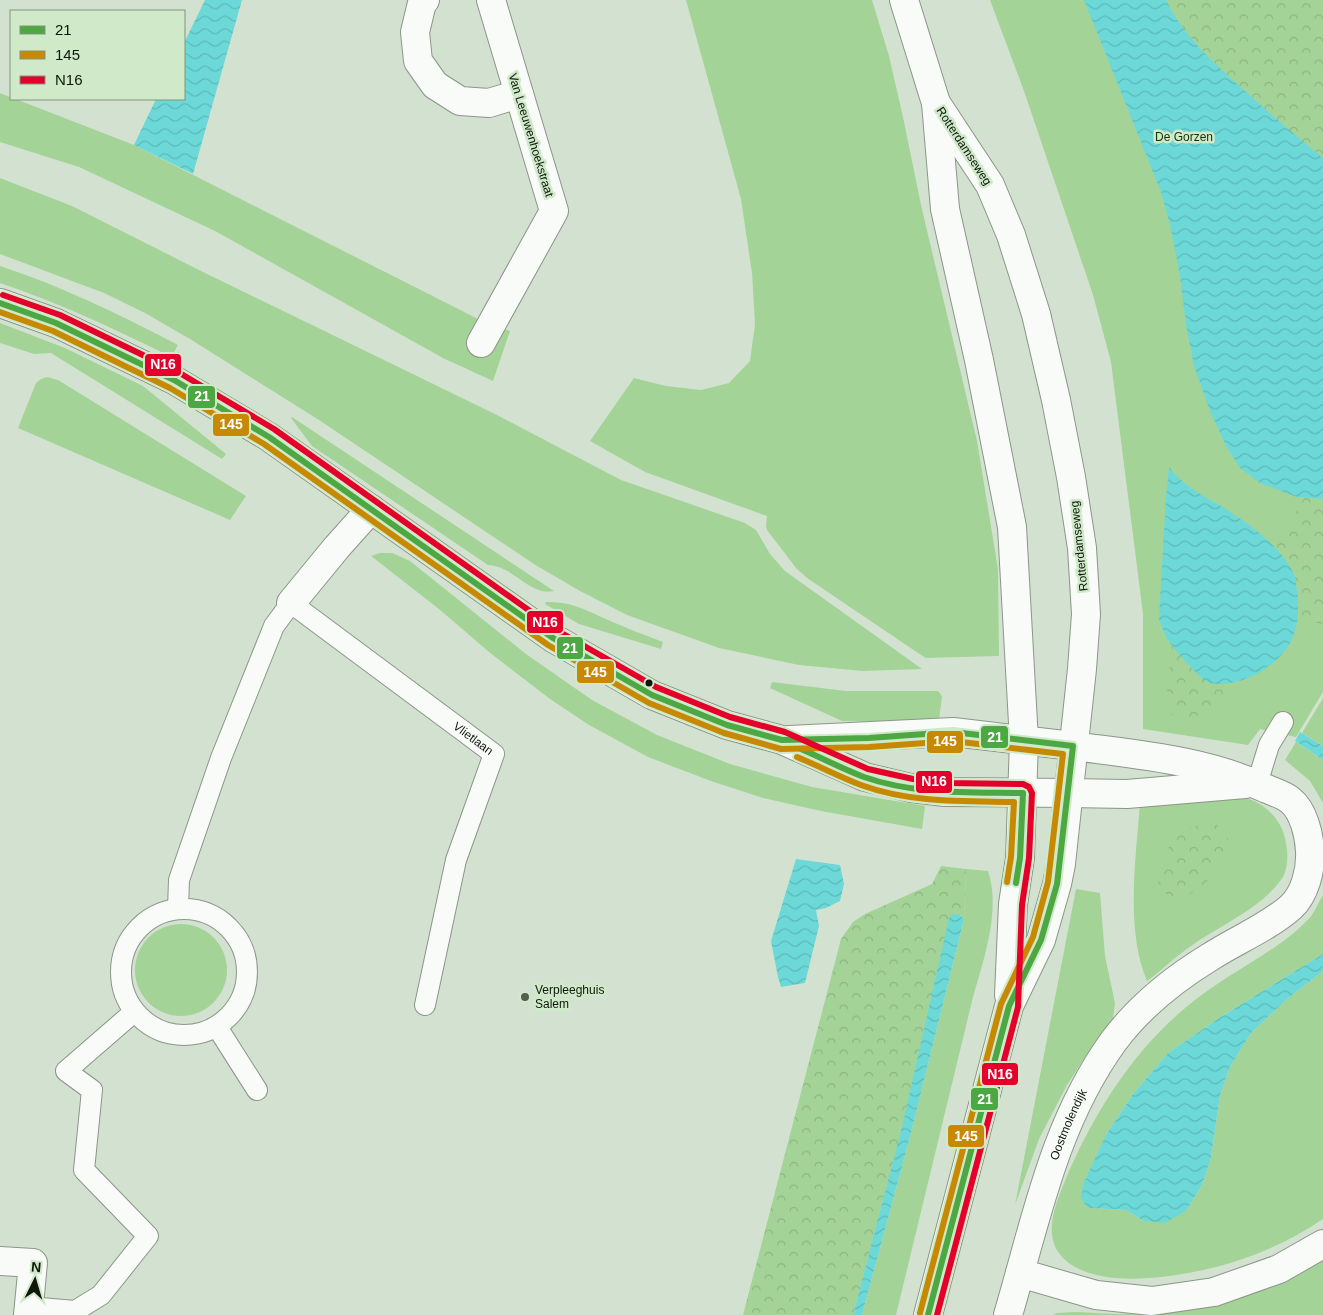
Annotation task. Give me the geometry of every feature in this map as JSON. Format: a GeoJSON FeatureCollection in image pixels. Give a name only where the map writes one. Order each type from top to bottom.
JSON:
{"type":"FeatureCollection","features":[{"type":"Feature","properties":{"kind":"street"},"geometry":{"type":"LineString","coordinates":[[426,0],[422,3],[415,32],[418,61],[435,85],[460,101],[489,103],[519,94]]}},
{"type":"Feature","properties":{"kind":"street","name":"Van Leeuwenhoekstraat"},"geometry":{"type":"LineString","coordinates":[[481,343],[554,211],[491,0]]}},
{"type":"Feature","properties":{"kind":"street","name":"Rotterdamseweg"},"geometry":{"type":"LineString","coordinates":[[904,0],[936,103],[945,209],[980,360],[1012,527],[1024,741],[1020,858],[1013,904],[1009,1006]]}},
{"type":"Feature","properties":{"kind":"street","name":"Rotterdamseweg"},"geometry":{"type":"LineString","coordinates":[[928,1315],[1009,1006],[1041,940],[1057,884],[1074,746],[1086,614],[1082,548],[1071,477],[1036,314],[1011,235],[990,185],[936,103]]}},
{"type":"Feature","properties":{"kind":"street"},"geometry":{"type":"LineString","coordinates":[[0,303],[56,323],[174,380],[269,437],[553,638],[652,695],[727,725],[782,740],[865,777],[902,786],[945,792],[1023,793]]}},
{"type":"Feature","properties":{"kind":"street"},"geometry":{"type":"LineString","coordinates":[[291,603],[371,509]]}},
{"type":"Feature","properties":{"kind":"street"},"geometry":{"type":"LineString","coordinates":[[782,740],[869,738],[953,732],[1024,741]]}},
{"type":"Feature","properties":{"kind":"street","name":"Oostmolendijk"},"geometry":{"type":"LineString","coordinates":[[1008,1315],[1040,1200],[1060,1139],[1086,1085],[1113,1043],[1136,1013],[1177,980],[1209,957],[1269,923],[1292,906],[1306,884],[1310,857],[1309,838],[1302,817],[1291,800],[1257,784],[1220,770],[1162,757],[1024,741]]}},
{"type":"Feature","properties":{"kind":"street","name":"Oostmolendijk"},"geometry":{"type":"LineString","coordinates":[[1023,793],[1126,794],[1257,784]]}},
{"type":"Feature","properties":{"kind":"street"},"geometry":{"type":"LineString","coordinates":[[1020,1273],[1096,1295],[1152,1301],[1214,1292],[1279,1269],[1323,1244]]}},
{"type":"Feature","properties":{"kind":"street"},"geometry":{"type":"LineString","coordinates":[[0,1261],[33,1263],[29,1311]]}},
{"type":"Feature","properties":{"kind":"lane"},"geometry":{"type":"LineString","coordinates":[[178,909],[179,880],[221,758],[274,626],[291,603]]}},
{"type":"Feature","properties":{"kind":"lane","name":"Vlietlaan"},"geometry":{"type":"LineString","coordinates":[[291,603],[494,754],[456,860],[425,1005]]}},
{"type":"Feature","properties":{"kind":"lane"},"geometry":{"type":"LineString","coordinates":[[1257,784],[1269,745],[1283,722]]}},
{"type":"Feature","properties":{"kind":"lane"},"geometry":{"type":"LineString","coordinates":[[178,909],[200,911],[219,920],[234,934],[244,953],[247,974],[243,994],[233,1013],[217,1027],[188,1036],[158,1031],[134,1012],[123,992],[120,970],[125,948],[138,928],[156,915],[178,909]]}},
{"type":"Feature","properties":{"kind":"lane"},"geometry":{"type":"LineString","coordinates":[[29,1311],[75,1311],[95,1299],[101,1295],[148,1236],[84,1170],[92,1090],[66,1071],[134,1012]]}},
{"type":"Feature","properties":{"kind":"lane"},"geometry":{"type":"LineString","coordinates":[[217,1027],[257,1090]]}},
{"type":"Feature","properties":{"kind":"green space"},"geometry":{"type":"Polygon","coordinates":[[[686,0],[872,0],[889,56],[921,205],[977,441],[998,569],[999,656],[926,658],[807,578],[796,568],[767,530],[767,516],[645,472],[590,441],[634,378],[666,386],[701,390],[729,383],[750,361],[755,324],[752,273],[741,199],[686,0]]]}},
{"type":"Feature","properties":{"kind":"green space","name":"De Gorzen"},"geometry":{"type":"Polygon","coordinates":[[[990,0],[1323,0],[1323,692],[1296,737],[1260,729],[1248,745],[1143,729],[1143,614],[1111,362],[1093,295],[1024,91],[990,0]]]}},
{"type":"Feature","properties":{"kind":"green space"},"geometry":{"type":"Polygon","coordinates":[[[1166,0],[1323,0],[1323,158],[1209,58],[1181,25],[1166,0]]]}},
{"type":"Feature","properties":{"kind":"green space"},"geometry":{"type":"Polygon","coordinates":[[[0,93],[10,97],[10,100],[18,100],[134,145],[482,321],[510,331],[493,381],[443,358],[215,231],[79,167],[0,142],[0,93]]]}},
{"type":"Feature","properties":{"kind":"green space"},"geometry":{"type":"Polygon","coordinates":[[[0,178],[72,206],[495,414],[621,480],[745,523],[756,530],[770,554],[785,571],[922,669],[863,671],[799,665],[719,648],[627,615],[580,591],[537,566],[319,420],[190,339],[145,313],[104,293],[0,254],[0,178]]]}},
{"type":"Feature","properties":{"kind":"green space"},"geometry":{"type":"Polygon","coordinates":[[[0,266],[68,292],[113,312],[178,345],[171,357],[87,317],[0,283],[0,266]]]}},
{"type":"Feature","properties":{"kind":"green space"},"geometry":{"type":"Polygon","coordinates":[[[0,323],[65,348],[143,386],[226,454],[222,459],[51,353],[34,354],[0,343],[0,323]]]}},
{"type":"Feature","properties":{"kind":"green space"},"geometry":{"type":"Polygon","coordinates":[[[47,377],[58,380],[246,496],[230,520],[18,428],[36,383],[47,377]]]}},
{"type":"Feature","properties":{"kind":"green space"},"geometry":{"type":"Polygon","coordinates":[[[292,417],[554,591],[538,590],[506,570],[488,565],[312,446],[292,417]]]}},
{"type":"Feature","properties":{"kind":"green space"},"geometry":{"type":"Polygon","coordinates":[[[1304,498],[1323,499],[1323,624],[1297,619],[1298,600],[1276,548],[1304,498]]]}},
{"type":"Feature","properties":{"kind":"green space"},"geometry":{"type":"Polygon","coordinates":[[[380,553],[392,553],[410,561],[526,654],[592,700],[657,735],[730,764],[812,787],[925,806],[922,829],[821,811],[763,798],[648,757],[589,725],[550,699],[371,556],[380,553]]]}},
{"type":"Feature","properties":{"kind":"green space"},"geometry":{"type":"Polygon","coordinates":[[[546,602],[563,603],[585,610],[663,642],[661,649],[579,624],[545,604],[546,602]]]}},
{"type":"Feature","properties":{"kind":"green space"},"geometry":{"type":"Polygon","coordinates":[[[1172,645],[1181,657],[1224,684],[1232,682],[1229,696],[1213,712],[1188,718],[1172,715],[1167,692],[1172,645]]]}},
{"type":"Feature","properties":{"kind":"green space"},"geometry":{"type":"Polygon","coordinates":[[[772,682],[846,691],[938,691],[942,696],[939,720],[911,722],[842,721],[770,688],[772,682]]]}},
{"type":"Feature","properties":{"kind":"green space"},"geometry":{"type":"Polygon","coordinates":[[[1323,698],[1323,746],[1302,733],[1323,698]]]}},
{"type":"Feature","properties":{"kind":"green space"},"geometry":{"type":"Polygon","coordinates":[[[1296,742],[1323,760],[1323,803],[1310,781],[1285,760],[1296,742]]]}},
{"type":"Feature","properties":{"kind":"green space"},"geometry":{"type":"Polygon","coordinates":[[[1222,796],[1243,797],[1254,801],[1267,809],[1274,817],[1280,825],[1285,838],[1287,861],[1284,874],[1271,892],[1260,902],[1195,943],[1147,981],[1140,961],[1134,916],[1140,803],[1222,796]]]}},
{"type":"Feature","properties":{"kind":"green space"},"geometry":{"type":"Polygon","coordinates":[[[1215,823],[1227,834],[1229,848],[1209,880],[1184,899],[1172,900],[1161,887],[1157,877],[1160,865],[1168,849],[1183,832],[1197,826],[1215,823]]]}},
{"type":"Feature","properties":{"kind":"green space"},"geometry":{"type":"Polygon","coordinates":[[[941,866],[966,869],[964,919],[960,915],[853,1315],[743,1315],[841,939],[853,922],[865,914],[932,884],[941,866]]]}},
{"type":"Feature","properties":{"kind":"green space"},"geometry":{"type":"Polygon","coordinates":[[[966,869],[988,871],[992,886],[992,918],[986,950],[896,1315],[862,1315],[911,1133],[964,919],[966,869]]]}},
{"type":"Feature","properties":{"kind":"green space"},"geometry":{"type":"Polygon","coordinates":[[[1076,889],[1100,893],[1105,956],[1115,1003],[1113,1018],[1067,1085],[1039,1139],[1015,1205],[1076,889]]]}},
{"type":"Feature","properties":{"kind":"green space"},"geometry":{"type":"Polygon","coordinates":[[[1323,895],[1323,954],[1219,1018],[1168,1053],[1133,1094],[1107,1133],[1088,1208],[1126,1210],[1144,1221],[1186,1211],[1202,1185],[1211,1158],[1220,1095],[1230,1067],[1251,1033],[1286,1000],[1323,971],[1323,1219],[1271,1248],[1234,1262],[1196,1272],[1133,1279],[1101,1276],[1074,1266],[1063,1258],[1053,1240],[1052,1221],[1054,1210],[1061,1190],[1088,1132],[1117,1085],[1150,1042],[1169,1022],[1211,988],[1295,932],[1312,915],[1323,895]]]}},
{"type":"Feature","properties":{"kind":"green space"},"geometry":{"type":"Polygon","coordinates":[[[181,924],[198,928],[213,938],[223,953],[227,970],[223,987],[213,1002],[198,1012],[181,1016],[164,1012],[149,1002],[139,987],[135,970],[139,953],[149,938],[164,928],[181,924]]]}},
{"type":"Feature","properties":{"kind":"green space"},"geometry":{"type":"Polygon","coordinates":[[[1323,1261],[1323,1315],[1053,1315],[1076,1312],[1148,1313],[1227,1300],[1268,1289],[1323,1261]]]}},
{"type":"Feature","properties":{"kind":"water"},"geometry":{"type":"Polygon","coordinates":[[[205,0],[242,0],[193,174],[134,145],[156,100],[185,100],[185,41],[205,0]]]}},
{"type":"Feature","properties":{"kind":"water"},"geometry":{"type":"Polygon","coordinates":[[[1084,0],[1166,0],[1191,38],[1211,59],[1263,107],[1323,158],[1323,499],[1297,497],[1260,483],[1240,468],[1226,446],[1210,411],[1194,366],[1186,325],[1180,276],[1171,229],[1161,192],[1084,0]]]}},
{"type":"Feature","properties":{"kind":"water"},"geometry":{"type":"Polygon","coordinates":[[[1169,467],[1187,485],[1261,534],[1279,552],[1294,574],[1298,609],[1296,627],[1292,639],[1286,649],[1269,666],[1246,679],[1222,684],[1206,681],[1193,670],[1174,648],[1162,628],[1159,619],[1169,467]]]}},
{"type":"Feature","properties":{"kind":"water"},"geometry":{"type":"Polygon","coordinates":[[[1300,732],[1323,746],[1323,760],[1295,741],[1300,732]]]}},
{"type":"Feature","properties":{"kind":"water"},"geometry":{"type":"Polygon","coordinates":[[[796,859],[840,865],[844,884],[840,901],[826,908],[816,910],[819,926],[805,983],[781,987],[771,941],[796,859]]]}},
{"type":"Feature","properties":{"kind":"water"},"geometry":{"type":"Polygon","coordinates":[[[953,914],[960,915],[964,919],[911,1133],[862,1315],[853,1315],[901,1131],[949,918],[953,914]]]}},
{"type":"Feature","properties":{"kind":"water"},"geometry":{"type":"Polygon","coordinates":[[[1323,954],[1323,971],[1286,1000],[1251,1033],[1230,1067],[1220,1095],[1211,1158],[1202,1185],[1186,1211],[1165,1223],[1144,1221],[1126,1210],[1088,1208],[1081,1199],[1083,1184],[1107,1133],[1133,1094],[1168,1053],[1219,1018],[1323,954]]]}},
{"type":"Feature","properties":{"kind":"transit line","name":"N16"},"geometry":{"type":"LineString","coordinates":[[3,295],[60,315],[178,372],[274,429],[558,631],[656,687],[730,717],[785,732],[868,769],[913,779],[946,783],[1023,784],[1029,787],[1032,793],[1029,858],[1022,905],[1018,1007],[937,1315]]}},
{"type":"Feature","properties":{"kind":"transit line","name":"21"},"geometry":{"type":"LineString","coordinates":[[0,303],[56,323],[174,380],[269,437],[553,638],[652,695],[727,725],[782,740],[869,738],[953,732],[1073,746],[1057,884],[1041,940],[1009,1006],[928,1315]]}},
{"type":"Feature","properties":{"kind":"transit line","name":"145"},"geometry":{"type":"LineString","coordinates":[[0,312],[53,331],[170,388],[264,444],[548,645],[649,703],[724,733],[781,749],[869,747],[953,741],[1063,754],[1048,882],[1033,937],[1001,1004],[920,1313]]}},
{"type":"Feature","properties":{"kind":"transit line","name":"21"},"geometry":{"type":"LineString","coordinates":[[801,749],[864,777],[903,787],[923,790],[1023,793],[1020,858],[1016,883]]}},
{"type":"Feature","properties":{"kind":"transit line","name":"145"},"geometry":{"type":"LineString","coordinates":[[797,757],[845,779],[898,795],[937,800],[1014,802],[1011,857],[1007,882]]}},
{"type":"Feature","properties":{"kind":"place","name":"Verpleeghuis Salem"},"geometry":{"type":"Point","coordinates":[525,997]}}]}
